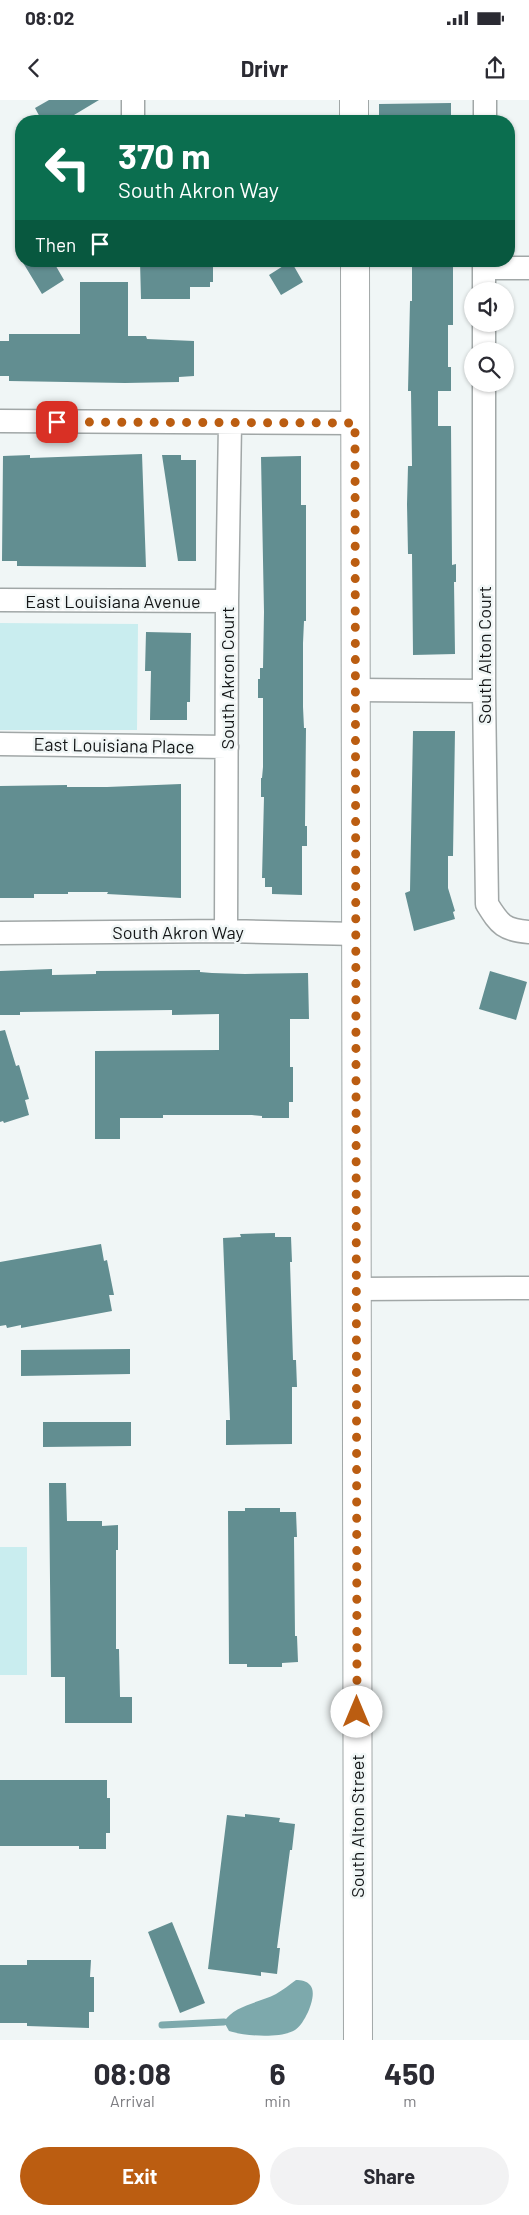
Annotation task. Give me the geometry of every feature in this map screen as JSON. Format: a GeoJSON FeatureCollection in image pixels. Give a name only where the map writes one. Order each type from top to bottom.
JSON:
{"type":"FeatureCollection","features":[{"type":"Feature","properties":{"kind":"street"},"geometry":{"type":"LineString","coordinates":[[133,100],[133,115]]}},
{"type":"Feature","properties":{"kind":"street"},"geometry":{"type":"LineString","coordinates":[[354,100],[354,115]]}},
{"type":"Feature","properties":{"kind":"street"},"geometry":{"type":"LineString","coordinates":[[485,100],[485,115]]}},
{"type":"Feature","properties":{"kind":"street","name":"South Alton Street"},"geometry":{"type":"LineString","coordinates":[[355,267],[358,2040]]}},
{"type":"Feature","properties":{"kind":"street"},"geometry":{"type":"LineString","coordinates":[[484,267],[484,282]]}},
{"type":"Feature","properties":{"kind":"street"},"geometry":{"type":"LineString","coordinates":[[515,267],[529,268]]}},
{"type":"Feature","properties":{"kind":"street","name":"South Alton Court"},"geometry":{"type":"LineString","coordinates":[[484,392],[484,691],[487,904],[500,924],[512,930],[529,932]]}},
{"type":"Feature","properties":{"kind":"street"},"geometry":{"type":"LineString","coordinates":[[0,421],[230,424],[355,423]]}},
{"type":"Feature","properties":{"kind":"street","name":"South Akron Court"},"geometry":{"type":"LineString","coordinates":[[226,931],[227,601],[230,424]]}},
{"type":"Feature","properties":{"kind":"street","name":"East Louisiana Avenue"},"geometry":{"type":"LineString","coordinates":[[0,600],[227,601]]}},
{"type":"Feature","properties":{"kind":"street"},"geometry":{"type":"LineString","coordinates":[[356,690],[484,691]]}},
{"type":"Feature","properties":{"kind":"street","name":"East Louisiana Place"},"geometry":{"type":"LineString","coordinates":[[0,744],[227,747]]}},
{"type":"Feature","properties":{"kind":"street","name":"South Akron Way"},"geometry":{"type":"LineString","coordinates":[[0,933],[226,931],[357,934]]}},
{"type":"Feature","properties":{"kind":"street"},"geometry":{"type":"LineString","coordinates":[[357,1289],[529,1288]]}},
{"type":"Feature","properties":{"kind":"shaded area"},"geometry":{"type":"Polygon","coordinates":[[[0,623],[138,624],[137,730],[0,730],[0,623]]]}},
{"type":"Feature","properties":{"kind":"shaded area"},"geometry":{"type":"Polygon","coordinates":[[[0,1547],[27,1547],[27,1675],[0,1675],[0,1547]]]}},
{"type":"Feature","properties":{"kind":"shaded area"},"geometry":{"type":"Polygon","coordinates":[[[296,1980],[309,1984],[313,1995],[306,2016],[299,2027],[288,2033],[271,2036],[229,2031],[224,2022],[228,2016],[240,2008],[276,1994],[296,1980]]]}},
{"type":"Feature","properties":{"kind":"building"},"geometry":{"type":"Polygon","coordinates":[[[49,100],[99,100],[74,115],[39,115],[35,108],[49,100]]]}},
{"type":"Feature","properties":{"kind":"building"},"geometry":{"type":"Polygon","coordinates":[[[451,103],[451,115],[379,115],[379,104],[451,103]]]}},
{"type":"Feature","properties":{"kind":"building"},"geometry":{"type":"Polygon","coordinates":[[[26,267],[56,267],[64,280],[42,294],[26,267]]]}},
{"type":"Feature","properties":{"kind":"building"},"geometry":{"type":"Polygon","coordinates":[[[140,267],[213,267],[213,282],[210,282],[210,287],[190,287],[190,299],[141,299],[140,267]]]}},
{"type":"Feature","properties":{"kind":"building"},"geometry":{"type":"Polygon","coordinates":[[[282,267],[294,267],[303,282],[281,295],[269,275],[282,267]]]}},
{"type":"Feature","properties":{"kind":"building"},"geometry":{"type":"Polygon","coordinates":[[[412,267],[453,267],[453,325],[448,325],[448,367],[451,367],[451,391],[438,391],[438,426],[451,426],[452,565],[456,564],[456,582],[454,582],[455,654],[413,655],[412,554],[408,554],[407,504],[408,466],[412,466],[411,391],[408,391],[410,301],[412,301],[412,267]]]}},
{"type":"Feature","properties":{"kind":"building"},"geometry":{"type":"Polygon","coordinates":[[[80,282],[128,282],[128,336],[146,336],[147,339],[194,341],[194,376],[179,377],[179,382],[125,383],[9,381],[9,376],[0,376],[0,341],[9,341],[9,334],[80,334],[80,282]]]}},
{"type":"Feature","properties":{"kind":"building"},"geometry":{"type":"Polygon","coordinates":[[[142,454],[146,567],[17,566],[17,561],[2,561],[3,456],[30,455],[30,458],[142,454]]]}},
{"type":"Feature","properties":{"kind":"building"},"geometry":{"type":"Polygon","coordinates":[[[162,455],[181,455],[181,460],[196,460],[196,561],[178,561],[162,455]]]}},
{"type":"Feature","properties":{"kind":"building"},"geometry":{"type":"Polygon","coordinates":[[[301,456],[301,505],[306,505],[306,621],[304,621],[303,643],[303,707],[304,728],[306,728],[305,826],[307,826],[307,846],[302,846],[302,895],[272,894],[272,887],[265,887],[265,878],[262,878],[264,797],[261,797],[261,778],[263,767],[263,698],[258,698],[258,679],[260,679],[260,668],[263,668],[264,612],[261,457],[301,456]]]}},
{"type":"Feature","properties":{"kind":"building"},"geometry":{"type":"Polygon","coordinates":[[[146,632],[191,633],[190,702],[187,702],[187,720],[150,720],[151,671],[145,671],[146,632]]]}},
{"type":"Feature","properties":{"kind":"building"},"geometry":{"type":"Polygon","coordinates":[[[413,731],[455,731],[453,856],[448,856],[448,888],[455,911],[453,912],[455,919],[414,931],[405,893],[410,891],[413,731]]]}},
{"type":"Feature","properties":{"kind":"building"},"geometry":{"type":"Polygon","coordinates":[[[181,784],[181,898],[107,894],[108,892],[68,892],[68,894],[34,894],[34,898],[0,898],[0,786],[67,785],[67,787],[107,787],[181,784]]]}},
{"type":"Feature","properties":{"kind":"building"},"geometry":{"type":"Polygon","coordinates":[[[52,969],[52,975],[96,974],[96,971],[200,970],[200,972],[245,974],[308,973],[309,1019],[290,1019],[290,1067],[293,1067],[293,1102],[289,1102],[289,1118],[262,1118],[262,1116],[252,1115],[163,1115],[163,1118],[120,1118],[120,1139],[95,1139],[95,1051],[219,1050],[219,1014],[172,1015],[172,1010],[20,1012],[20,1015],[0,1015],[0,971],[52,969]]]}},
{"type":"Feature","properties":{"kind":"building"},"geometry":{"type":"Polygon","coordinates":[[[490,971],[527,982],[516,1020],[479,1009],[490,971]]]}},
{"type":"Feature","properties":{"kind":"building"},"geometry":{"type":"Polygon","coordinates":[[[5,1030],[16,1066],[19,1065],[29,1099],[25,1100],[29,1115],[4,1123],[3,1121],[0,1122],[0,1031],[5,1030]]]}},
{"type":"Feature","properties":{"kind":"building"},"geometry":{"type":"Polygon","coordinates":[[[275,1233],[275,1237],[291,1237],[293,1360],[296,1360],[297,1387],[292,1387],[292,1444],[226,1445],[226,1420],[230,1420],[223,1238],[241,1237],[240,1234],[275,1233]]]}},
{"type":"Feature","properties":{"kind":"building"},"geometry":{"type":"Polygon","coordinates":[[[101,1244],[104,1261],[107,1260],[114,1295],[109,1295],[112,1311],[21,1328],[21,1325],[7,1328],[6,1325],[0,1326],[0,1262],[101,1244]]]}},
{"type":"Feature","properties":{"kind":"building"},"geometry":{"type":"Polygon","coordinates":[[[130,1349],[130,1374],[21,1376],[21,1350],[130,1349]]]}},
{"type":"Feature","properties":{"kind":"building"},"geometry":{"type":"Polygon","coordinates":[[[43,1422],[131,1422],[131,1446],[43,1447],[43,1422]]]}},
{"type":"Feature","properties":{"kind":"building"},"geometry":{"type":"Polygon","coordinates":[[[49,1483],[66,1483],[67,1521],[102,1521],[102,1526],[118,1525],[118,1550],[116,1550],[116,1649],[119,1649],[120,1697],[132,1697],[132,1723],[65,1723],[65,1677],[51,1677],[49,1483]]]}},
{"type":"Feature","properties":{"kind":"building"},"geometry":{"type":"Polygon","coordinates":[[[245,1508],[280,1508],[280,1512],[296,1512],[297,1537],[294,1537],[295,1636],[297,1636],[298,1662],[282,1663],[282,1667],[247,1667],[247,1664],[229,1664],[228,1511],[245,1511],[245,1508]]]}},
{"type":"Feature","properties":{"kind":"building"},"geometry":{"type":"Polygon","coordinates":[[[0,1780],[107,1780],[107,1798],[110,1798],[110,1833],[106,1833],[106,1849],[79,1849],[79,1846],[0,1846],[0,1780]]]}},
{"type":"Feature","properties":{"kind":"building"},"geometry":{"type":"Polygon","coordinates":[[[245,1814],[280,1818],[279,1822],[295,1824],[277,1948],[280,1948],[277,1974],[261,1972],[261,1976],[208,1969],[227,1815],[245,1817],[245,1814]]]}},
{"type":"Feature","properties":{"kind":"building"},"geometry":{"type":"Polygon","coordinates":[[[172,1922],[205,2003],[180,2013],[148,1932],[172,1922]]]}},
{"type":"Feature","properties":{"kind":"building"},"geometry":{"type":"Polygon","coordinates":[[[27,1960],[91,1960],[90,1977],[94,1977],[94,2012],[89,2012],[89,2028],[27,2026],[27,2023],[0,2023],[0,1965],[27,1965],[27,1960]]]}},
{"type":"Feature","properties":{"kind":"waterway"},"geometry":{"type":"LineString","coordinates":[[162,2025],[224,2022]]}},
{"type":"Feature","properties":{"kind":"route"},"geometry":{"type":"LineString","coordinates":[[57,422],[355,423],[357,1712]]}}]}
